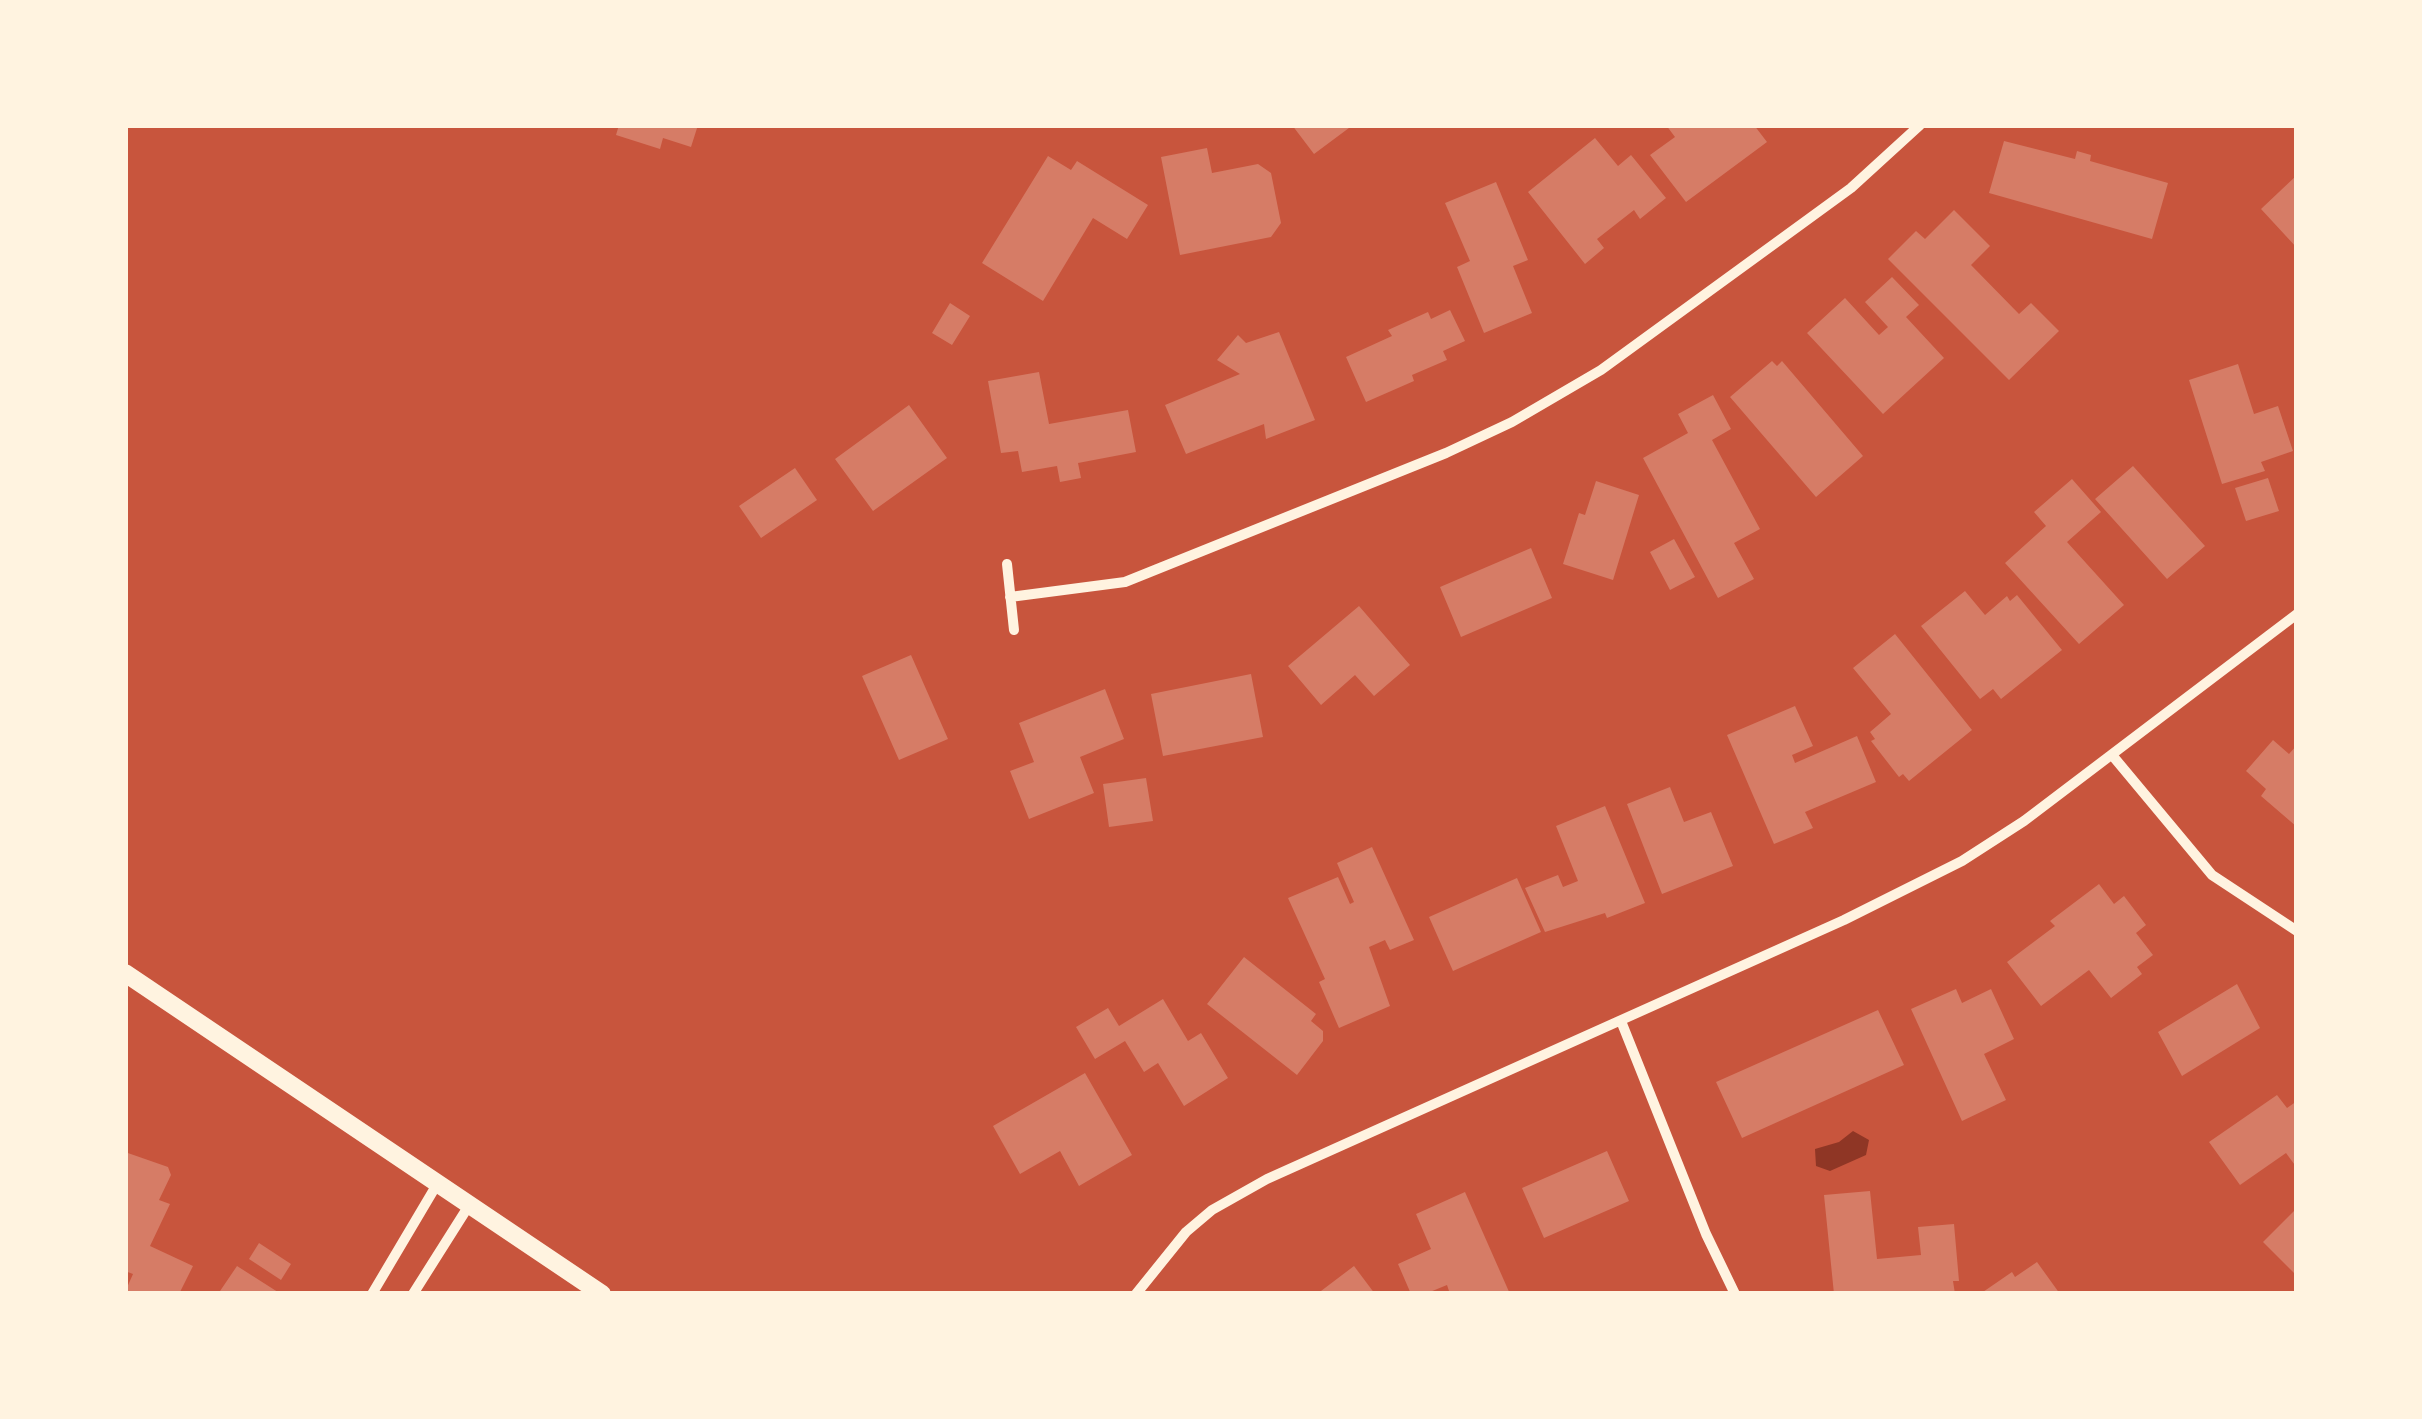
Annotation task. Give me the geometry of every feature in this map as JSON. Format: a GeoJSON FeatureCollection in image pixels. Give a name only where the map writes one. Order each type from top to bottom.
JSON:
{"type":"FeatureCollection","features":[{"type":"Feature","properties":{"kind":"street"},"geometry":{"type":"LineString","coordinates":[[1010,597],[1125,582],[1512,422],[1601,370],[1803,223],[1851,188],[1920,125]]}},
{"type":"Feature","properties":{"kind":"street"},"geometry":{"type":"LineString","coordinates":[[1007,564],[1014,630]]}},
{"type":"Feature","properties":{"kind":"street"},"geometry":{"type":"LineString","coordinates":[[1136,1294],[1186,1232],[1236,1195],[1318,1154],[1902,893],[1962,861],[2112,755],[2297,614]]}},
{"type":"Feature","properties":{"kind":"street"},"geometry":{"type":"LineString","coordinates":[[2112,755],[2212,875],[2297,931]]}},
{"type":"Feature","properties":{"kind":"street"},"geometry":{"type":"LineString","coordinates":[[125,972],[436,1186],[602,1294]]}},
{"type":"Feature","properties":{"kind":"street"},"geometry":{"type":"LineString","coordinates":[[1621,1020],[1706,1234],[1735,1294]]}},
{"type":"Feature","properties":{"kind":"street"},"geometry":{"type":"LineString","coordinates":[[372,1294],[436,1186]]}},
{"type":"Feature","properties":{"kind":"street"},"geometry":{"type":"LineString","coordinates":[[413,1294],[468,1207]]}},
{"type":"Feature","properties":{"kind":"shaded area"},"geometry":{"type":"Polygon","coordinates":[[[1853,1131],[1869,1140],[1866,1155],[1830,1171],[1816,1166],[1815,1149],[1839,1142],[1853,1131]]]}},
{"type":"Feature","properties":{"kind":"building"},"geometry":{"type":"Polygon","coordinates":[[[619,125],[698,125],[691,147],[663,138],[660,149],[616,135],[619,125]]]}},
{"type":"Feature","properties":{"kind":"building"},"geometry":{"type":"Polygon","coordinates":[[[1292,125],[1353,125],[1314,154],[1292,125]]]}},
{"type":"Feature","properties":{"kind":"building"},"geometry":{"type":"Polygon","coordinates":[[[1666,125],[1754,125],[1767,142],[1686,202],[1650,155],[1675,137],[1666,125]]]}},
{"type":"Feature","properties":{"kind":"building"},"geometry":{"type":"Polygon","coordinates":[[[1595,138],[1618,166],[1631,155],[1666,198],[1640,219],[1634,210],[1597,239],[1604,248],[1585,264],[1528,192],[1595,138]]]}},
{"type":"Feature","properties":{"kind":"building"},"geometry":{"type":"Polygon","coordinates":[[[2004,141],[2075,159],[2077,151],[2091,155],[2090,161],[2168,183],[2152,239],[1989,193],[2004,141]]]}},
{"type":"Feature","properties":{"kind":"building"},"geometry":{"type":"Polygon","coordinates":[[[1207,148],[1212,173],[1258,164],[1271,173],[1281,223],[1271,237],[1180,255],[1161,157],[1207,148]]]}},
{"type":"Feature","properties":{"kind":"building"},"geometry":{"type":"Polygon","coordinates":[[[1048,156],[1071,170],[1077,161],[1148,205],[1127,239],[1093,218],[1043,301],[982,263],[1048,156]]]}},
{"type":"Feature","properties":{"kind":"building"},"geometry":{"type":"Polygon","coordinates":[[[2297,175],[2297,248],[2261,209],[2297,175]]]}},
{"type":"Feature","properties":{"kind":"building"},"geometry":{"type":"Polygon","coordinates":[[[1496,182],[1528,260],[1513,266],[1532,313],[1484,333],[1457,267],[1470,261],[1445,203],[1496,182]]]}},
{"type":"Feature","properties":{"kind":"building"},"geometry":{"type":"Polygon","coordinates":[[[1954,210],[1990,246],[1971,265],[2019,314],[2031,303],[2059,331],[2009,380],[1888,259],[1916,231],[1925,239],[1954,210]]]}},
{"type":"Feature","properties":{"kind":"building"},"geometry":{"type":"Polygon","coordinates":[[[1892,277],[1919,305],[1906,317],[1944,358],[1883,414],[1807,333],[1845,298],[1879,335],[1888,327],[1865,302],[1892,277]]]}},
{"type":"Feature","properties":{"kind":"building"},"geometry":{"type":"Polygon","coordinates":[[[950,303],[970,316],[952,345],[932,333],[950,303]]]}},
{"type":"Feature","properties":{"kind":"building"},"geometry":{"type":"Polygon","coordinates":[[[1450,310],[1465,341],[1443,351],[1447,360],[1412,375],[1414,381],[1366,402],[1346,357],[1392,336],[1388,330],[1428,312],[1431,319],[1450,310]]]}},
{"type":"Feature","properties":{"kind":"building"},"geometry":{"type":"Polygon","coordinates":[[[1279,332],[1315,420],[1266,439],[1264,424],[1186,454],[1165,405],[1240,374],[1217,360],[1238,335],[1246,343],[1279,332]]]}},
{"type":"Feature","properties":{"kind":"building"},"geometry":{"type":"Polygon","coordinates":[[[1772,361],[1777,366],[1782,361],[1863,456],[1816,497],[1730,397],[1772,361]]]}},
{"type":"Feature","properties":{"kind":"building"},"geometry":{"type":"Polygon","coordinates":[[[2238,364],[2254,414],[2278,406],[2293,451],[2261,462],[2265,471],[2222,484],[2189,380],[2238,364]]]}},
{"type":"Feature","properties":{"kind":"building"},"geometry":{"type":"Polygon","coordinates":[[[1039,372],[1049,424],[1128,410],[1136,452],[1078,463],[1081,478],[1060,482],[1057,466],[1022,472],[1018,451],[1001,453],[988,381],[1039,372]]]}},
{"type":"Feature","properties":{"kind":"building"},"geometry":{"type":"Polygon","coordinates":[[[1713,395],[1731,429],[1712,440],[1760,529],[1734,543],[1754,579],[1718,598],[1643,458],[1688,433],[1678,414],[1713,395]]]}},
{"type":"Feature","properties":{"kind":"building"},"geometry":{"type":"Polygon","coordinates":[[[909,405],[947,458],[873,511],[835,459],[909,405]]]}},
{"type":"Feature","properties":{"kind":"building"},"geometry":{"type":"Polygon","coordinates":[[[2133,466],[2205,546],[2167,579],[2095,499],[2133,466]]]}},
{"type":"Feature","properties":{"kind":"building"},"geometry":{"type":"Polygon","coordinates":[[[795,468],[817,500],[761,538],[739,506],[795,468]]]}},
{"type":"Feature","properties":{"kind":"building"},"geometry":{"type":"Polygon","coordinates":[[[2268,478],[2279,511],[2246,521],[2235,488],[2268,478]]]}},
{"type":"Feature","properties":{"kind":"building"},"geometry":{"type":"Polygon","coordinates":[[[2072,479],[2101,512],[2067,542],[2124,605],[2079,644],[2005,563],[2046,526],[2034,512],[2072,479]]]}},
{"type":"Feature","properties":{"kind":"building"},"geometry":{"type":"Polygon","coordinates":[[[1596,481],[1639,495],[1613,580],[1563,564],[1579,513],[1585,515],[1596,481]]]}},
{"type":"Feature","properties":{"kind":"building"},"geometry":{"type":"Polygon","coordinates":[[[1674,539],[1695,577],[1670,590],[1650,552],[1674,539]]]}},
{"type":"Feature","properties":{"kind":"building"},"geometry":{"type":"Polygon","coordinates":[[[1531,548],[1552,598],[1461,637],[1440,587],[1531,548]]]}},
{"type":"Feature","properties":{"kind":"building"},"geometry":{"type":"Polygon","coordinates":[[[1965,591],[1985,615],[2007,596],[2010,601],[2017,595],[2062,650],[2001,699],[1993,689],[1980,699],[1921,626],[1965,591]]]}},
{"type":"Feature","properties":{"kind":"building"},"geometry":{"type":"Polygon","coordinates":[[[1359,606],[1410,665],[1374,696],[1355,675],[1321,705],[1288,666],[1359,606]]]}},
{"type":"Feature","properties":{"kind":"building"},"geometry":{"type":"Polygon","coordinates":[[[1895,634],[1972,730],[1909,781],[1903,774],[1899,777],[1871,741],[1875,739],[1870,732],[1891,714],[1853,668],[1895,634]]]}},
{"type":"Feature","properties":{"kind":"building"},"geometry":{"type":"Polygon","coordinates":[[[911,655],[948,739],[899,760],[862,676],[911,655]]]}},
{"type":"Feature","properties":{"kind":"building"},"geometry":{"type":"Polygon","coordinates":[[[1251,674],[1263,737],[1163,756],[1151,694],[1251,674]]]}},
{"type":"Feature","properties":{"kind":"building"},"geometry":{"type":"Polygon","coordinates":[[[1105,689],[1124,739],[1080,757],[1094,793],[1029,819],[1010,771],[1034,762],[1019,723],[1105,689]]]}},
{"type":"Feature","properties":{"kind":"building"},"geometry":{"type":"Polygon","coordinates":[[[1795,706],[1813,746],[1792,755],[1795,763],[1857,736],[1876,782],[1805,812],[1813,828],[1774,844],[1727,735],[1795,706]]]}},
{"type":"Feature","properties":{"kind":"building"},"geometry":{"type":"Polygon","coordinates":[[[2273,740],[2289,754],[2297,745],[2297,827],[2261,796],[2266,789],[2246,771],[2273,740]]]}},
{"type":"Feature","properties":{"kind":"building"},"geometry":{"type":"Polygon","coordinates":[[[1146,778],[1153,821],[1109,827],[1103,784],[1146,778]]]}},
{"type":"Feature","properties":{"kind":"building"},"geometry":{"type":"Polygon","coordinates":[[[1670,787],[1684,822],[1711,812],[1733,866],[1662,894],[1627,804],[1670,787]]]}},
{"type":"Feature","properties":{"kind":"building"},"geometry":{"type":"Polygon","coordinates":[[[1605,806],[1645,903],[1607,918],[1605,913],[1545,932],[1525,888],[1558,875],[1563,887],[1578,881],[1556,826],[1605,806]]]}},
{"type":"Feature","properties":{"kind":"building"},"geometry":{"type":"Polygon","coordinates":[[[1372,847],[1414,940],[1390,950],[1385,940],[1369,947],[1390,1006],[1339,1028],[1319,982],[1325,979],[1288,898],[1338,877],[1350,904],[1354,902],[1337,863],[1372,847]]]}},
{"type":"Feature","properties":{"kind":"building"},"geometry":{"type":"Polygon","coordinates":[[[1517,878],[1541,932],[1453,971],[1429,917],[1517,878]]]}},
{"type":"Feature","properties":{"kind":"building"},"geometry":{"type":"Polygon","coordinates":[[[2099,884],[2114,904],[2124,896],[2146,925],[2136,933],[2153,955],[2137,967],[2142,974],[2111,998],[2089,970],[2041,1006],[2007,962],[2055,926],[2050,921],[2099,884]]]}},
{"type":"Feature","properties":{"kind":"building"},"geometry":{"type":"Polygon","coordinates":[[[1244,957],[1316,1014],[1311,1021],[1323,1031],[1323,1041],[1297,1075],[1207,1004],[1244,957]]]}},
{"type":"Feature","properties":{"kind":"building"},"geometry":{"type":"Polygon","coordinates":[[[2237,984],[2260,1028],[2182,1076],[2158,1032],[2237,984]]]}},
{"type":"Feature","properties":{"kind":"building"},"geometry":{"type":"Polygon","coordinates":[[[1956,989],[1962,1003],[1991,989],[2014,1039],[1984,1054],[2006,1100],[1962,1121],[1911,1009],[1956,989]]]}},
{"type":"Feature","properties":{"kind":"building"},"geometry":{"type":"Polygon","coordinates":[[[1163,999],[1188,1041],[1201,1033],[1228,1078],[1184,1106],[1158,1063],[1144,1072],[1125,1041],[1095,1059],[1076,1027],[1108,1008],[1119,1026],[1163,999]]]}},
{"type":"Feature","properties":{"kind":"building"},"geometry":{"type":"Polygon","coordinates":[[[1878,1010],[1904,1065],[1742,1138],[1716,1082],[1878,1010]]]}},
{"type":"Feature","properties":{"kind":"building"},"geometry":{"type":"Polygon","coordinates":[[[1085,1073],[1132,1155],[1079,1186],[1060,1151],[1020,1174],[993,1126],[1085,1073]]]}},
{"type":"Feature","properties":{"kind":"building"},"geometry":{"type":"Polygon","coordinates":[[[2277,1095],[2287,1108],[2297,1101],[2297,1168],[2286,1153],[2240,1185],[2209,1142],[2277,1095]]]}},
{"type":"Feature","properties":{"kind":"building"},"geometry":{"type":"Polygon","coordinates":[[[1607,1151],[1629,1201],[1544,1238],[1522,1188],[1607,1151]]]}},
{"type":"Feature","properties":{"kind":"building"},"geometry":{"type":"Polygon","coordinates":[[[125,1152],[168,1167],[171,1175],[159,1200],[170,1204],[150,1246],[193,1266],[179,1294],[125,1292],[133,1274],[125,1271],[125,1152]]]}},
{"type":"Feature","properties":{"kind":"building"},"geometry":{"type":"Polygon","coordinates":[[[1870,1191],[1877,1259],[1921,1255],[1918,1227],[1954,1224],[1959,1281],[1953,1281],[1955,1294],[1834,1294],[1824,1195],[1870,1191]]]}},
{"type":"Feature","properties":{"kind":"building"},"geometry":{"type":"Polygon","coordinates":[[[1465,1192],[1510,1294],[1450,1294],[1447,1285],[1425,1294],[1411,1294],[1398,1264],[1431,1249],[1416,1214],[1465,1192]]]}},
{"type":"Feature","properties":{"kind":"building"},"geometry":{"type":"Polygon","coordinates":[[[2297,1208],[2297,1276],[2263,1242],[2297,1208]]]}},
{"type":"Feature","properties":{"kind":"building"},"geometry":{"type":"Polygon","coordinates":[[[259,1243],[291,1264],[281,1280],[249,1259],[259,1243]]]}},
{"type":"Feature","properties":{"kind":"building"},"geometry":{"type":"Polygon","coordinates":[[[2037,1262],[2060,1294],[1980,1294],[2012,1272],[2015,1277],[2037,1262]]]}},
{"type":"Feature","properties":{"kind":"building"},"geometry":{"type":"Polygon","coordinates":[[[237,1266],[281,1294],[218,1294],[237,1266]]]}},
{"type":"Feature","properties":{"kind":"building"},"geometry":{"type":"Polygon","coordinates":[[[1354,1266],[1375,1294],[1317,1294],[1354,1266]]]}}]}
